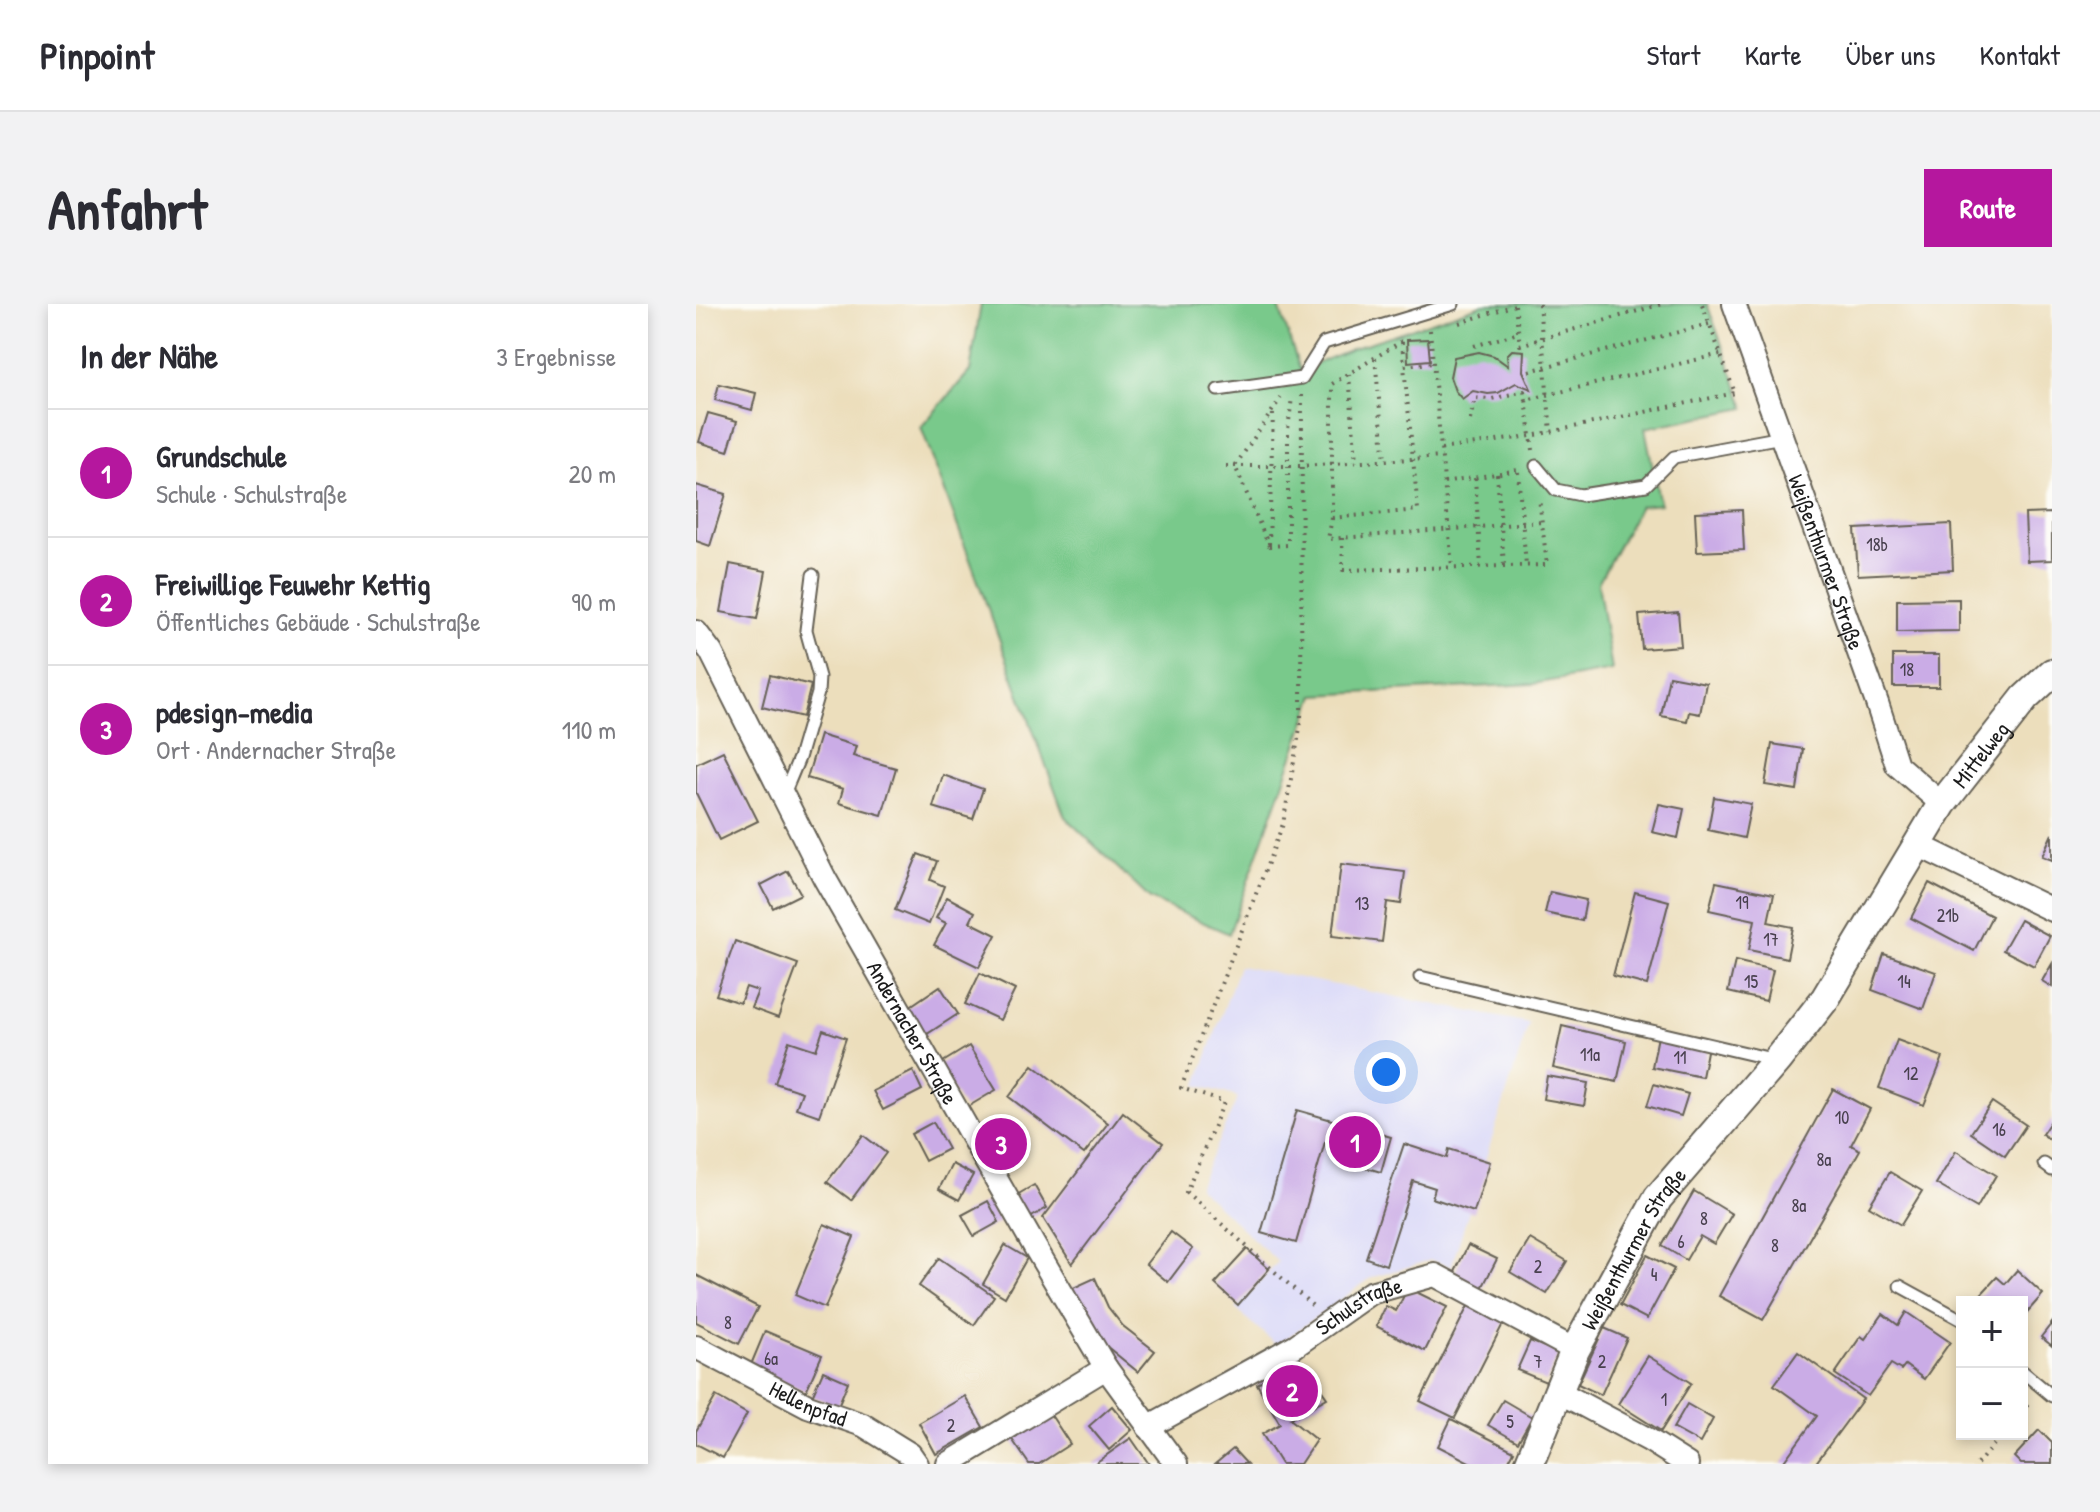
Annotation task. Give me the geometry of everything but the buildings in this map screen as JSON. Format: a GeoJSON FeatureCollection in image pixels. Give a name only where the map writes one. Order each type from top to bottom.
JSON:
{"type":"FeatureCollection","features":[{"type":"Feature","properties":{"kind":"street","name":"Weißenthurmer Straße"},"geometry":{"type":"LineString","coordinates":[[1734,304],[1897,765],[1942,804]]}},
{"type":"Feature","properties":{"kind":"street","name":"Andernacher Straße"},"geometry":{"type":"LineString","coordinates":[[696,632],[711,652],[832,893],[1106,1368],[1176,1464]]}},
{"type":"Feature","properties":{"kind":"street","name":"Mittelweg"},"geometry":{"type":"LineString","coordinates":[[1916,844],[1942,804],[2025,698],[2052,673]]}},
{"type":"Feature","properties":{"kind":"street","name":"Weißenthurmer Straße"},"geometry":{"type":"LineString","coordinates":[[1529,1464],[1575,1350],[1658,1198],[1777,1060],[1825,999],[1916,844]]}},
{"type":"Feature","properties":{"kind":"street"},"geometry":{"type":"LineString","coordinates":[[1916,844],[2052,910]]}},
{"type":"Feature","properties":{"kind":"street","name":"Schulstraße"},"geometry":{"type":"LineString","coordinates":[[1148,1427],[1295,1346],[1370,1293],[1435,1275],[1575,1350]]}},
{"type":"Feature","properties":{"kind":"street","name":"Hellenpfad"},"geometry":{"type":"LineString","coordinates":[[696,1347],[808,1406],[863,1425],[910,1454],[917,1464]]}},
{"type":"Feature","properties":{"kind":"street"},"geometry":{"type":"LineString","coordinates":[[948,1464],[1106,1368]]}},
{"type":"Feature","properties":{"kind":"street"},"geometry":{"type":"LineString","coordinates":[[1559,1392],[1687,1464]]}},
{"type":"Feature","properties":{"kind":"lane"},"geometry":{"type":"LineString","coordinates":[[1218,390],[1298,378],[1324,343],[1453,304]]}},
{"type":"Feature","properties":{"kind":"lane"},"geometry":{"type":"LineString","coordinates":[[1536,466],[1556,490],[1581,495],[1646,485],[1674,457],[1782,437]]}},
{"type":"Feature","properties":{"kind":"lane"},"geometry":{"type":"LineString","coordinates":[[783,799],[818,693],[819,677],[806,630],[813,575]]}},
{"type":"Feature","properties":{"kind":"lane"},"geometry":{"type":"LineString","coordinates":[[1420,977],[1777,1060]]}},
{"type":"Feature","properties":{"kind":"lane"},"geometry":{"type":"LineString","coordinates":[[1900,1286],[1956,1317]]}},
{"type":"Feature","properties":{"kind":"lane"},"geometry":{"type":"LineString","coordinates":[[2028,1376],[2052,1396]]}},
{"type":"Feature","properties":{"kind":"path"},"geometry":{"type":"LineString","coordinates":[[1459,323],[1516,304],[1520,345],[1662,304]]}},
{"type":"Feature","properties":{"kind":"path"},"geometry":{"type":"LineString","coordinates":[[1539,304],[1551,432]]}},
{"type":"Feature","properties":{"kind":"path"},"geometry":{"type":"LineString","coordinates":[[1441,449],[1531,436],[1735,393],[1702,304]]}},
{"type":"Feature","properties":{"kind":"path"},"geometry":{"type":"LineString","coordinates":[[1429,311],[1452,567]]}},
{"type":"Feature","properties":{"kind":"path"},"geometry":{"type":"LineString","coordinates":[[1529,371],[1709,324]]}},
{"type":"Feature","properties":{"kind":"path"},"geometry":{"type":"LineString","coordinates":[[1416,334],[1431,332]]}},
{"type":"Feature","properties":{"kind":"path"},"geometry":{"type":"LineString","coordinates":[[1474,346],[1518,333]]}},
{"type":"Feature","properties":{"kind":"path"},"geometry":{"type":"LineString","coordinates":[[1332,518],[1418,510],[1402,339],[1332,384],[1332,518],[1328,539],[1542,522]]}},
{"type":"Feature","properties":{"kind":"path"},"geometry":{"type":"LineString","coordinates":[[1526,400],[1721,354]]}},
{"type":"Feature","properties":{"kind":"path"},"geometry":{"type":"LineString","coordinates":[[1375,358],[1385,461]]}},
{"type":"Feature","properties":{"kind":"path"},"geometry":{"type":"LineString","coordinates":[[1404,366],[1434,363]]}},
{"type":"Feature","properties":{"kind":"path"},"geometry":{"type":"LineString","coordinates":[[1349,374],[1356,462]]}},
{"type":"Feature","properties":{"kind":"path"},"geometry":{"type":"LineString","coordinates":[[1235,466],[1298,378]]}},
{"type":"Feature","properties":{"kind":"path"},"geometry":{"type":"LineString","coordinates":[[1269,546],[1288,545],[1288,430],[1298,378]]}},
{"type":"Feature","properties":{"kind":"path"},"geometry":{"type":"LineString","coordinates":[[1298,378],[1301,722],[1283,824],[1181,1088],[1224,1102],[1186,1192],[1329,1322]]}},
{"type":"Feature","properties":{"kind":"path"},"geometry":{"type":"LineString","coordinates":[[1342,538],[1343,570],[1547,565],[1524,391],[1492,399],[1475,398],[1470,420]]}},
{"type":"Feature","properties":{"kind":"path"},"geometry":{"type":"LineString","coordinates":[[1269,546],[1273,410]]}},
{"type":"Feature","properties":{"kind":"path"},"geometry":{"type":"LineString","coordinates":[[1226,466],[1301,466],[1442,457]]}},
{"type":"Feature","properties":{"kind":"path"},"geometry":{"type":"LineString","coordinates":[[1235,466],[1269,546]]}},
{"type":"Feature","properties":{"kind":"path"},"geometry":{"type":"LineString","coordinates":[[1444,483],[1536,466]]}},
{"type":"Feature","properties":{"kind":"path"},"geometry":{"type":"LineString","coordinates":[[1518,470],[1526,565]]}},
{"type":"Feature","properties":{"kind":"path"},"geometry":{"type":"LineString","coordinates":[[1497,474],[1504,565]]}},
{"type":"Feature","properties":{"kind":"path"},"geometry":{"type":"LineString","coordinates":[[1475,478],[1481,566]]}},
{"type":"Feature","properties":{"kind":"path"},"geometry":{"type":"LineString","coordinates":[[1977,1464],[1998,1440]]}},
{"type":"Feature","properties":{"kind":"shaded area"},"geometry":{"type":"Polygon","coordinates":[[[1239,966],[1529,1023],[1451,1267],[1431,1260],[1371,1278],[1277,1345],[1236,1309],[1278,1262],[1198,1187],[1238,1097],[1197,1085],[1239,966]]]}},
{"type":"Feature","properties":{"kind":"green space"},"geometry":{"type":"Polygon","coordinates":[[[981,304],[1278,304],[1300,370],[1354,348],[1484,304],[1707,304],[1745,408],[1645,428],[1660,504],[1640,506],[1598,583],[1612,670],[1533,684],[1315,695],[1229,934],[1150,899],[1065,817],[921,427],[970,371],[981,304]]]}},
{"type":"Feature","properties":{"kind":"place","name":"Grundschule"},"geometry":{"type":"Point","coordinates":[1355,1142]}},
{"type":"Feature","properties":{"kind":"place","name":"pdesign-media"},"geometry":{"type":"Point","coordinates":[1001,1144]}},
{"type":"Feature","properties":{"kind":"place","name":"Freiwillige Feuwehr Kettig"},"geometry":{"type":"Point","coordinates":[1292,1391]}}]}
